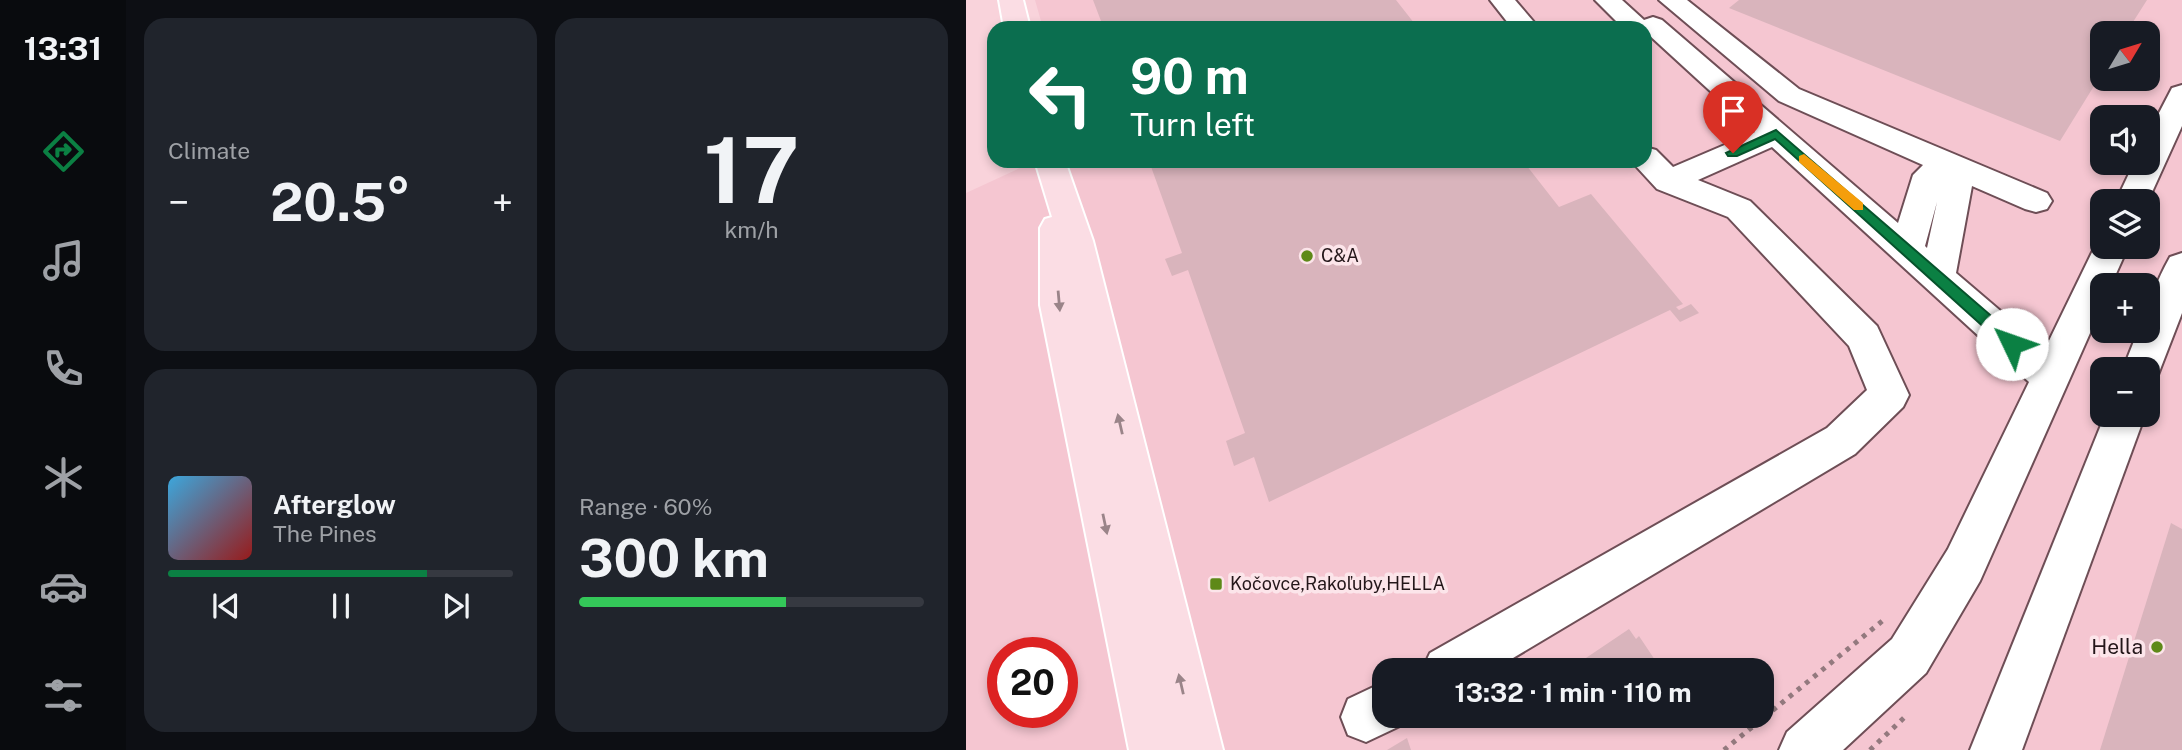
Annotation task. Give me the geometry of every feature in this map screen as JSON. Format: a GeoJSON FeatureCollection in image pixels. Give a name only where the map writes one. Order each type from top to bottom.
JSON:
{"type":"FeatureCollection","features":[{"type":"Feature","properties":{"kind":"main road"},"geometry":{"type":"LineString","coordinates":[[1011,0],[1016,21]]}},
{"type":"Feature","properties":{"kind":"main road"},"geometry":{"type":"LineString","coordinates":[[1053,172],[1058,305],[1154,750]]}},
{"type":"Feature","properties":{"kind":"main road"},"geometry":{"type":"LineString","coordinates":[[1053,172],[1079,255],[1197,750]]}},
{"type":"Feature","properties":{"kind":"lane"},"geometry":{"type":"LineString","coordinates":[[1502,0],[1521,21]]}},
{"type":"Feature","properties":{"kind":"lane"},"geometry":{"type":"LineString","coordinates":[[1607,0],[1630,21]]}},
{"type":"Feature","properties":{"kind":"lane"},"geometry":{"type":"LineString","coordinates":[[1671,0],[1789,95],[2036,201]]}},
{"type":"Feature","properties":{"kind":"lane"},"geometry":{"type":"LineString","coordinates":[[1652,25],[2050,377]]}},
{"type":"Feature","properties":{"kind":"lane"},"geometry":{"type":"LineString","coordinates":[[2138,189],[2182,94]]}},
{"type":"Feature","properties":{"kind":"lane"},"geometry":{"type":"LineString","coordinates":[[1656,169],[1776,134]]}},
{"type":"Feature","properties":{"kind":"lane"},"geometry":{"type":"LineString","coordinates":[[1907,250],[1929,175],[1949,163]]}},
{"type":"Feature","properties":{"kind":"lane"},"geometry":{"type":"LineString","coordinates":[[1938,278],[1956,184],[1949,163]]}},
{"type":"Feature","properties":{"kind":"lane"},"geometry":{"type":"LineString","coordinates":[[1468,658],[1842,441],[1889,395],[1864,337],[1739,209],[1656,169]]}},
{"type":"Feature","properties":{"kind":"lane"},"geometry":{"type":"LineString","coordinates":[[1805,750],[1909,656],[1964,565],[2104,259]]}},
{"type":"Feature","properties":{"kind":"lane"},"geometry":{"type":"LineString","coordinates":[[2147,357],[2182,266]]}},
{"type":"Feature","properties":{"kind":"lane"},"geometry":{"type":"LineString","coordinates":[[1996,750],[2120,427]]}},
{"type":"Feature","properties":{"kind":"path"},"geometry":{"type":"LineString","coordinates":[[1724,750],[1884,620],[1893,609]]}},
{"type":"Feature","properties":{"kind":"shaded area"},"geometry":{"type":"Polygon","coordinates":[[[1035,0],[2182,0],[2182,750],[966,750],[966,193],[1020,168],[1652,168],[1652,21],[1041,21],[1035,0]]]}},
{"type":"Feature","properties":{"kind":"building"},"geometry":{"type":"Polygon","coordinates":[[[1093,0],[1396,0],[1412,21],[1101,21],[1093,0]]]}},
{"type":"Feature","properties":{"kind":"building"},"geometry":{"type":"Polygon","coordinates":[[[1739,0],[2147,0],[2134,21],[2090,21],[2091,91],[2060,141],[1729,8],[1739,0]]]}},
{"type":"Feature","properties":{"kind":"building"},"geometry":{"type":"Polygon","coordinates":[[[1152,168],[1528,168],[1559,207],[1591,194],[1683,304],[1676,307],[1679,310],[1691,304],[1699,313],[1680,322],[1670,310],[1269,502],[1254,457],[1234,466],[1226,441],[1245,433],[1188,270],[1172,276],[1165,259],[1182,253],[1152,168]]]}},
{"type":"Feature","properties":{"kind":"building","name":"Hella"},"geometry":{"type":"Polygon","coordinates":[[[2171,523],[2182,529],[2182,750],[2100,750],[2171,523]]]}},
{"type":"Feature","properties":{"kind":"building"},"geometry":{"type":"Polygon","coordinates":[[[1629,629],[1636,639],[1639,636],[1654,658],[1586,658],[1629,629]]]}},
{"type":"Feature","properties":{"kind":"building"},"geometry":{"type":"Polygon","coordinates":[[[1407,738],[1411,750],[1387,750],[1407,738]]]}},
{"type":"Feature","properties":{"kind":"slow traffic"},"geometry":{"type":"LineString","coordinates":[[1804,159],[1858,207]]}},
{"type":"Feature","properties":{"kind":"place","name":"C&A"},"geometry":{"type":"Point","coordinates":[1307,256]}},
{"type":"Feature","properties":{"kind":"place","name":"Kočovce,Rakoľuby,HELLA"},"geometry":{"type":"Point","coordinates":[1216,584]}},
{"type":"Feature","properties":{"kind":"place","name":"Hella"},"geometry":{"type":"Point","coordinates":[2157,647]}},
{"type":"Feature","properties":{"kind":"route"},"geometry":{"type":"LineString","coordinates":[[1733,153],[1776,134],[2012,344]]}}]}
